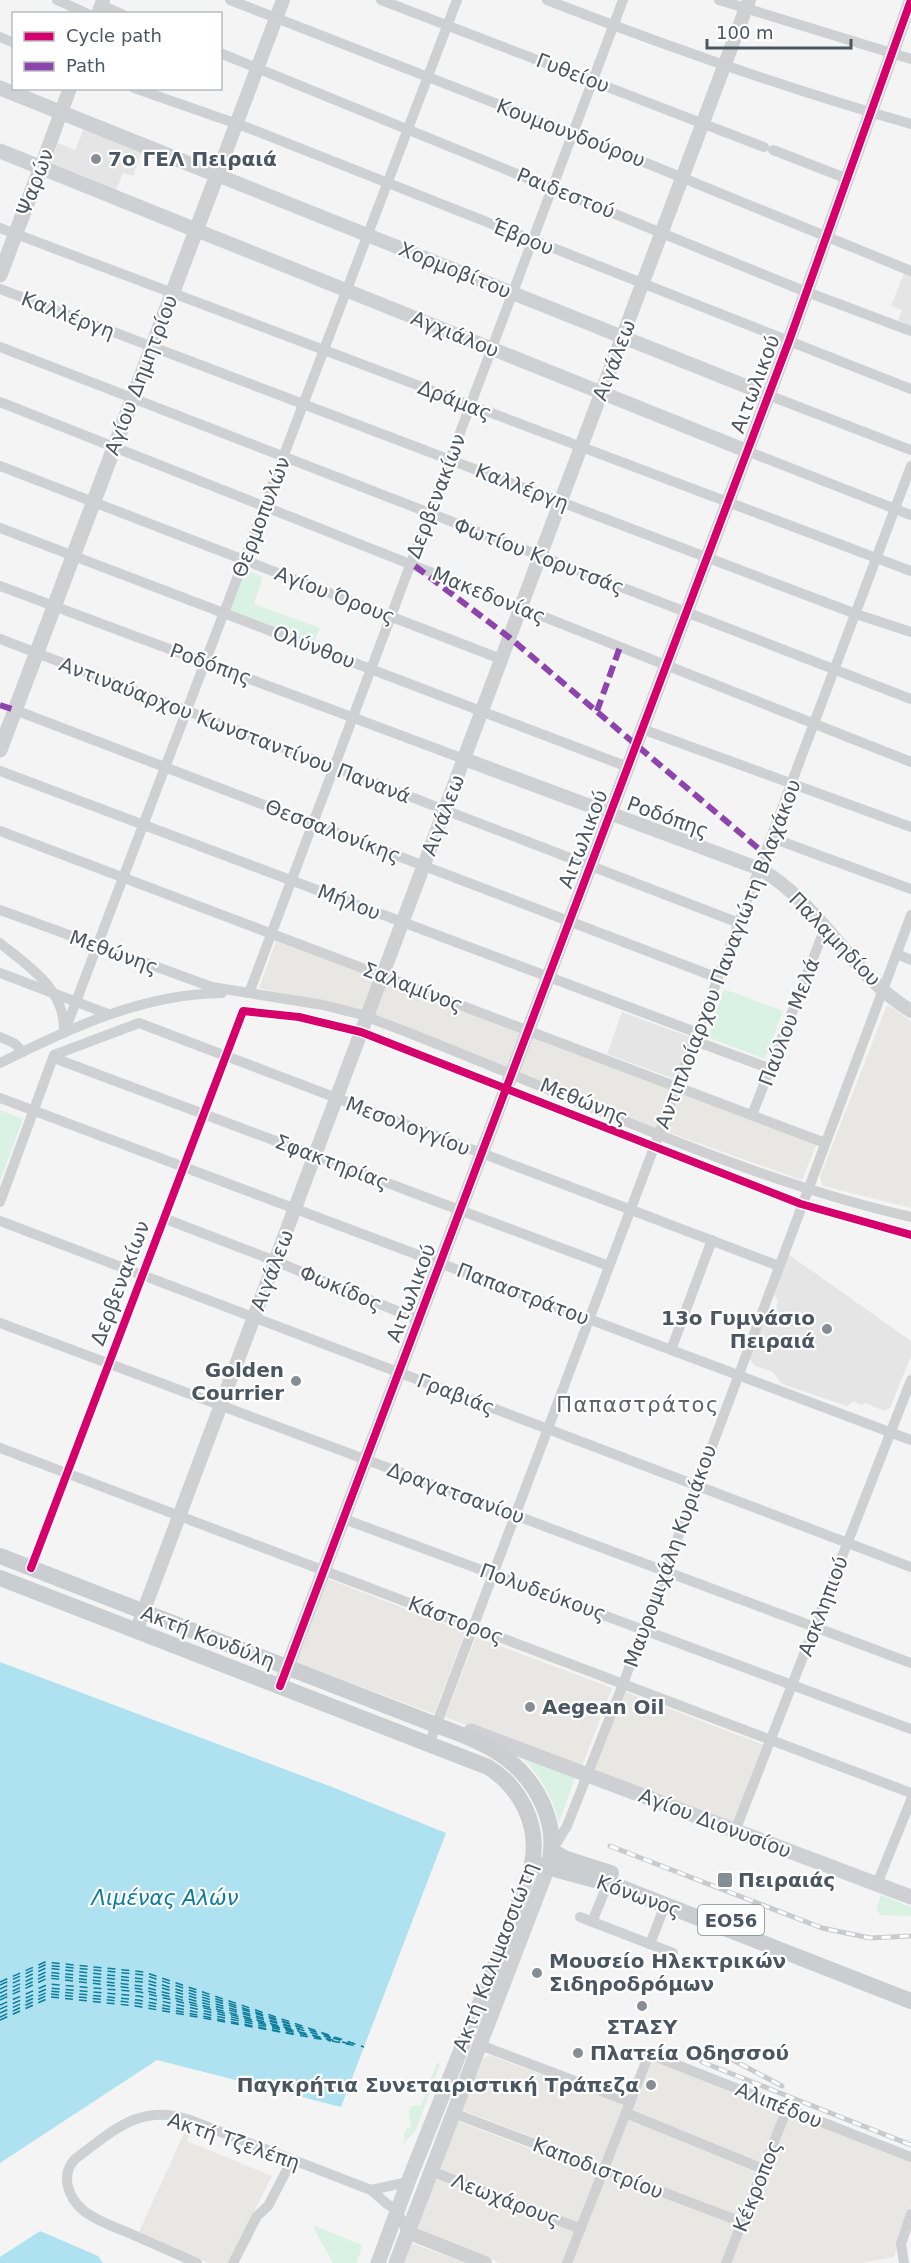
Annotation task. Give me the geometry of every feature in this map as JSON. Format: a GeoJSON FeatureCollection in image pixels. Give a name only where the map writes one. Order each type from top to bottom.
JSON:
{"type":"FeatureCollection","features":[{"type":"Feature","properties":{"kind":"main road","name":"Χορμοβίτου"},"geometry":{"type":"LineString","coordinates":[[0,88],[217,175]]}},
{"type":"Feature","properties":{"kind":"main road","name":"Αγχιάλου"},"geometry":{"type":"LineString","coordinates":[[0,151],[196,230]]}},
{"type":"Feature","properties":{"kind":"main road","name":"Ψαρών"},"geometry":{"type":"LineString","coordinates":[[0,275],[41,168]]}},
{"type":"Feature","properties":{"kind":"main road","name":"Αγίου Δημητρίου"},"geometry":{"type":"LineString","coordinates":[[0,750],[217,175]]}},
{"type":"Feature","properties":{"kind":"main road","name":"Ακτή Κονδύλη"},"geometry":{"type":"LineString","coordinates":[[0,1556],[436,1725],[455,1725],[586,1774]]}},
{"type":"Feature","properties":{"kind":"main road","name":"Ακτή Κονδύλη"},"geometry":{"type":"LineString","coordinates":[[0,1578],[429,1744]]}},
{"type":"Feature","properties":{"kind":"main road","name":"Ακτή Καλιμασσιώτη"},"geometry":{"type":"LineString","coordinates":[[396,2263],[480,2045],[544,1860],[551,1833],[536,1793],[523,1774],[494,1750],[436,1725]]}},
{"type":"Feature","properties":{"kind":"main road","name":"Ακτή Καλιμασσιώτη"},"geometry":{"type":"LineString","coordinates":[[429,1744],[488,1767],[512,1786],[530,1820],[534,1839],[544,1860]]}},
{"type":"Feature","properties":{"kind":"main road","name":"Αγίου Διονυσίου"},"geometry":{"type":"LineString","coordinates":[[586,1774],[911,1897]]}},
{"type":"Feature","properties":{"kind":"main road","name":"Κόνωνος"},"geometry":{"type":"LineString","coordinates":[[544,1860],[564,1858],[619,1876],[911,1990]]}},
{"type":"Feature","properties":{"kind":"main road","name":"Ακτή Καλιμασσιώτη"},"geometry":{"type":"LineString","coordinates":[[378,2263],[508,1932],[544,1860]]}},
{"type":"Feature","properties":{"kind":"main road","name":"Κόνωνος"},"geometry":{"type":"LineString","coordinates":[[544,1860],[911,2001]]}},
{"type":"Feature","properties":{"kind":"street"},"geometry":{"type":"LineString","coordinates":[[57,0],[84,12]]}},
{"type":"Feature","properties":{"kind":"street","name":"Κουμουνδούρου"},"geometry":{"type":"LineString","coordinates":[[230,0],[572,133],[911,271]]}},
{"type":"Feature","properties":{"kind":"street","name":"Αγίου Δημητρίου"},"geometry":{"type":"LineString","coordinates":[[217,175],[283,0]]}},
{"type":"Feature","properties":{"kind":"street","name":"Γυθείου"},"geometry":{"type":"LineString","coordinates":[[381,0],[848,179]]}},
{"type":"Feature","properties":{"kind":"street","name":"Θερμοπυλών"},"geometry":{"type":"LineString","coordinates":[[64,1033],[457,0]]}},
{"type":"Feature","properties":{"kind":"street"},"geometry":{"type":"LineString","coordinates":[[547,0],[613,26],[911,124]]}},
{"type":"Feature","properties":{"kind":"street","name":"Δερβενακίων"},"geometry":{"type":"LineString","coordinates":[[249,993],[623,0]]}},
{"type":"Feature","properties":{"kind":"street"},"geometry":{"type":"LineString","coordinates":[[719,0],[748,4],[911,59]]}},
{"type":"Feature","properties":{"kind":"street","name":"Αιτωλικού"},"geometry":{"type":"LineString","coordinates":[[280,1686],[789,341],[910,1]]}},
{"type":"Feature","properties":{"kind":"street","name":"Αιγάλεω"},"geometry":{"type":"LineString","coordinates":[[136,1631],[748,4]]}},
{"type":"Feature","properties":{"kind":"street"},"geometry":{"type":"LineString","coordinates":[[101,6],[117,12]]}},
{"type":"Feature","properties":{"kind":"street","name":"Ραιδεστού"},"geometry":{"type":"LineString","coordinates":[[222,55],[911,331]]}},
{"type":"Feature","properties":{"kind":"street","name":"Ψαρών"},"geometry":{"type":"LineString","coordinates":[[41,168],[69,90]]}},
{"type":"Feature","properties":{"kind":"street","name":"Έβρου"},"geometry":{"type":"LineString","coordinates":[[140,90],[388,182],[532,241],[911,389]]}},
{"type":"Feature","properties":{"kind":"street","name":"Χορμοβίτου"},"geometry":{"type":"LineString","coordinates":[[217,175],[911,450]]}},
{"type":"Feature","properties":{"kind":"street","name":"Δράμας"},"geometry":{"type":"LineString","coordinates":[[0,228],[911,571]]}},
{"type":"Feature","properties":{"kind":"street","name":"Αγχιάλου"},"geometry":{"type":"LineString","coordinates":[[196,230],[911,515]]}},
{"type":"Feature","properties":{"kind":"street","name":"Καλλέργη"},"geometry":{"type":"LineString","coordinates":[[0,289],[856,614],[911,632]]}},
{"type":"Feature","properties":{"kind":"street","name":"Φωτίου Κορυτσάς"},"geometry":{"type":"LineString","coordinates":[[0,347],[911,699]]}},
{"type":"Feature","properties":{"kind":"street","name":"Μακεδονίας"},"geometry":{"type":"LineString","coordinates":[[0,402],[911,762]]}},
{"type":"Feature","properties":{"kind":"street","name":"Αγίου Όρους"},"geometry":{"type":"LineString","coordinates":[[0,466],[501,659]]}},
{"type":"Feature","properties":{"kind":"street","name":"Αντιπλοίαρχου Παναγιώτη Βλαχάκου"},"geometry":{"type":"LineString","coordinates":[[429,1744],[911,466]]}},
{"type":"Feature","properties":{"kind":"street","name":"Ολύνθου"},"geometry":{"type":"LineString","coordinates":[[0,528],[628,767]]}},
{"type":"Feature","properties":{"kind":"street","name":"Ροδόπης"},"geometry":{"type":"LineString","coordinates":[[0,586],[760,869]]}},
{"type":"Feature","properties":{"kind":"street","name":"Αντιναύαρχου Κωνσταντίνου Πανανά"},"geometry":{"type":"LineString","coordinates":[[0,639],[739,923]]}},
{"type":"Feature","properties":{"kind":"street","name":"Θεσσαλονίκης"},"geometry":{"type":"LineString","coordinates":[[15,710],[718,978]]}},
{"type":"Feature","properties":{"kind":"street"},"geometry":{"type":"LineString","coordinates":[[642,729],[911,827]]}},
{"type":"Feature","properties":{"kind":"street","name":"Μήλου"},"geometry":{"type":"LineString","coordinates":[[0,771],[548,977],[771,1069]]}},
{"type":"Feature","properties":{"kind":"street","name":"Σαλαμίνος"},"geometry":{"type":"LineString","coordinates":[[0,831],[825,1143]]}},
{"type":"Feature","properties":{"kind":"street"},"geometry":{"type":"LineString","coordinates":[[772,838],[911,889]]}},
{"type":"Feature","properties":{"kind":"street","name":"Παλαμηδίου"},"geometry":{"type":"LineString","coordinates":[[760,869],[772,876],[791,893],[883,989],[911,1011]]}},
{"type":"Feature","properties":{"kind":"street","name":"Μεθώνης"},"geometry":{"type":"LineString","coordinates":[[0,910],[205,985],[323,1005],[367,1017],[655,1148],[801,1204],[911,1235]]}},
{"type":"Feature","properties":{"kind":"street","name":"Μαυρομιχάλη Κυριάκου"},"geometry":{"type":"LineString","coordinates":[[544,1860],[567,1826],[623,1684],[911,915]]}},
{"type":"Feature","properties":{"kind":"street","name":"Παύλου Μελά"},"geometry":{"type":"LineString","coordinates":[[752,1115],[825,928]]}},
{"type":"Feature","properties":{"kind":"street"},"geometry":{"type":"LineString","coordinates":[[0,944],[33,971],[54,994],[63,1012],[64,1033]]}},
{"type":"Feature","properties":{"kind":"street"},"geometry":{"type":"LineString","coordinates":[[897,954],[911,960]]}},
{"type":"Feature","properties":{"kind":"street"},"geometry":{"type":"LineString","coordinates":[[0,973],[108,1014]]}},
{"type":"Feature","properties":{"kind":"street"},"geometry":{"type":"LineString","coordinates":[[0,1063],[64,1033],[129,1007],[182,997],[249,993]]}},
{"type":"Feature","properties":{"kind":"street","name":"Δερβενακίων"},"geometry":{"type":"LineString","coordinates":[[31,1568],[243,1011]]}},
{"type":"Feature","properties":{"kind":"street","name":"Μεθώνης"},"geometry":{"type":"LineString","coordinates":[[243,1011],[299,1017],[361,1032],[509,1081],[807,1190],[911,1217]]}},
{"type":"Feature","properties":{"kind":"street","name":"Μεσολογγίου"},"geometry":{"type":"LineString","coordinates":[[54,1056],[139,1023],[779,1266]]}},
{"type":"Feature","properties":{"kind":"street"},"geometry":{"type":"LineString","coordinates":[[0,1036],[14,1043],[23,1052]]}},
{"type":"Feature","properties":{"kind":"street"},"geometry":{"type":"LineString","coordinates":[[0,1202],[54,1056]]}},
{"type":"Feature","properties":{"kind":"street","name":"Σφακτηρίας"},"geometry":{"type":"LineString","coordinates":[[54,1056],[609,1266]]}},
{"type":"Feature","properties":{"kind":"street","name":"Παπαστράτου"},"geometry":{"type":"LineString","coordinates":[[0,1098],[911,1440]]}},
{"type":"Feature","properties":{"kind":"street","name":"Φωκίδος"},"geometry":{"type":"LineString","coordinates":[[163,1218],[418,1320]]}},
{"type":"Feature","properties":{"kind":"street","name":"Γραβιάς"},"geometry":{"type":"LineString","coordinates":[[0,1221],[911,1567]]}},
{"type":"Feature","properties":{"kind":"street"},"geometry":{"type":"LineString","coordinates":[[671,1350],[712,1240]]}},
{"type":"Feature","properties":{"kind":"street","name":"Δραγατσανίου"},"geometry":{"type":"LineString","coordinates":[[0,1323],[911,1663]]}},
{"type":"Feature","properties":{"kind":"street","name":"Ασκληπιού"},"geometry":{"type":"LineString","coordinates":[[735,1831],[911,1380]]}},
{"type":"Feature","properties":{"kind":"street","name":"Κάστορος"},"geometry":{"type":"LineString","coordinates":[[0,1448],[911,1793]]}},
{"type":"Feature","properties":{"kind":"street","name":"Πολυδεύκους"},"geometry":{"type":"LineString","coordinates":[[344,1519],[911,1730]]}},
{"type":"Feature","properties":{"kind":"street"},"geometry":{"type":"LineString","coordinates":[[877,1884],[911,1800]]}},
{"type":"Feature","properties":{"kind":"street"},"geometry":{"type":"LineString","coordinates":[[592,1922],[608,1883]]}},
{"type":"Feature","properties":{"kind":"street"},"geometry":{"type":"LineString","coordinates":[[650,1944],[666,1905]]}},
{"type":"Feature","properties":{"kind":"street"},"geometry":{"type":"LineString","coordinates":[[580,1917],[673,1953]]}},
{"type":"Feature","properties":{"kind":"street"},"geometry":{"type":"LineString","coordinates":[[480,2045],[630,2102],[567,2263]]}},
{"type":"Feature","properties":{"kind":"street","name":"Αλιπέδου"},"geometry":{"type":"LineString","coordinates":[[630,2102],[648,2055],[657,2056],[911,2157]]}},
{"type":"Feature","properties":{"kind":"street","name":"Κέκροπος"},"geometry":{"type":"LineString","coordinates":[[726,2263],[787,2109]]}},
{"type":"Feature","properties":{"kind":"street"},"geometry":{"type":"LineString","coordinates":[[626,2113],[763,2169]]}},
{"type":"Feature","properties":{"kind":"street","name":"Ακτή Τζελέπη"},"geometry":{"type":"LineString","coordinates":[[197,2263],[84,2211],[75,2201],[67,2185],[69,2165],[122,2125],[134,2119],[155,2114],[181,2117],[371,2190],[397,2210]]}},
{"type":"Feature","properties":{"kind":"street","name":"Καποδιστρίου"},"geometry":{"type":"LineString","coordinates":[[453,2114],[742,2222]]}},
{"type":"Feature","properties":{"kind":"street"},"geometry":{"type":"LineString","coordinates":[[233,2263],[258,2216],[268,2206],[292,2160]]}},
{"type":"Feature","properties":{"kind":"street","name":"Λεωχάρους"},"geometry":{"type":"LineString","coordinates":[[431,2172],[581,2229]]}},
{"type":"Feature","properties":{"kind":"street"},"geometry":{"type":"LineString","coordinates":[[371,2190],[408,2182]]}},
{"type":"Feature","properties":{"kind":"street"},"geometry":{"type":"LineString","coordinates":[[397,2210],[407,2232],[486,2263]]}},
{"type":"Feature","properties":{"kind":"street"},"geometry":{"type":"LineString","coordinates":[[904,2263],[901,2244],[911,2214]]}},
{"type":"Feature","properties":{"kind":"shaded area","name":"7ο ΓΕΛ Πειραιά"},"geometry":{"type":"Polygon","coordinates":[[[84,128],[142,151],[133,176],[123,173],[115,193],[49,167],[58,143],[75,150],[84,128]]]}},
{"type":"Feature","properties":{"kind":"shaded area"},"geometry":{"type":"Polygon","coordinates":[[[904,273],[911,275],[911,326],[898,320],[902,310],[891,306],[904,273]]]}},
{"type":"Feature","properties":{"kind":"shaded area"},"geometry":{"type":"Polygon","coordinates":[[[276,941],[817,1143],[802,1180],[653,1127],[361,1011],[259,988],[276,941]]]}},
{"type":"Feature","properties":{"kind":"shaded area"},"geometry":{"type":"Polygon","coordinates":[[[887,1005],[911,1021],[911,1208],[823,1186],[820,1177],[887,1005]]]}},
{"type":"Feature","properties":{"kind":"shaded area"},"geometry":{"type":"Polygon","coordinates":[[[622,1012],[693,1038],[677,1080],[607,1054],[622,1012]]]}},
{"type":"Feature","properties":{"kind":"shaded area","name":"13ο Γυμνάσιο Πειραιά"},"geometry":{"type":"Polygon","coordinates":[[[788,1254],[911,1341],[911,1356],[890,1408],[884,1411],[854,1401],[847,1406],[782,1384],[773,1372],[755,1366],[749,1358],[765,1317],[773,1314],[778,1301],[774,1294],[788,1254]]]}},
{"type":"Feature","properties":{"kind":"shaded area"},"geometry":{"type":"Polygon","coordinates":[[[328,1579],[465,1632],[434,1714],[296,1662],[328,1579]]]}},
{"type":"Feature","properties":{"kind":"shaded area"},"geometry":{"type":"Polygon","coordinates":[[[476,1637],[612,1688],[581,1769],[445,1717],[476,1637]]]}},
{"type":"Feature","properties":{"kind":"shaded area"},"geometry":{"type":"Polygon","coordinates":[[[623,1691],[764,1745],[733,1826],[592,1772],[623,1691]]]}},
{"type":"Feature","properties":{"kind":"shaded area"},"geometry":{"type":"Polygon","coordinates":[[[489,2055],[624,2105],[601,2163],[462,2110],[482,2059],[489,2055]]]}},
{"type":"Feature","properties":{"kind":"shaded area"},"geometry":{"type":"Polygon","coordinates":[[[651,2058],[782,2110],[761,2165],[631,2112],[651,2058]]]}},
{"type":"Feature","properties":{"kind":"shaded area"},"geometry":{"type":"Polygon","coordinates":[[[790,2113],[911,2160],[911,2205],[894,2257],[861,2263],[729,2263],[790,2113]]]}},
{"type":"Feature","properties":{"kind":"shaded area"},"geometry":{"type":"Polygon","coordinates":[[[628,2119],[758,2173],[723,2263],[572,2263],[628,2119]]]}},
{"type":"Feature","properties":{"kind":"shaded area"},"geometry":{"type":"Polygon","coordinates":[[[457,2121],[597,2174],[578,2223],[439,2169],[457,2121]]]}},
{"type":"Feature","properties":{"kind":"shaded area"},"geometry":{"type":"Polygon","coordinates":[[[184,2133],[189,2135],[187,2141],[272,2176],[228,2263],[209,2263],[139,2232],[184,2133]]]}},
{"type":"Feature","properties":{"kind":"shaded area"},"geometry":{"type":"Polygon","coordinates":[[[435,2178],[575,2232],[563,2263],[501,2263],[415,2231],[435,2178]]]}},
{"type":"Feature","properties":{"kind":"shaded area"},"geometry":{"type":"Polygon","coordinates":[[[411,2243],[466,2263],[403,2263],[411,2243]]]}},
{"type":"Feature","properties":{"kind":"green space"},"geometry":{"type":"Polygon","coordinates":[[[240,568],[263,577],[254,604],[320,628],[313,645],[224,611],[240,568]]]}},
{"type":"Feature","properties":{"kind":"green space"},"geometry":{"type":"Polygon","coordinates":[[[724,989],[783,1011],[765,1059],[707,1037],[724,989]]]}},
{"type":"Feature","properties":{"kind":"green space"},"geometry":{"type":"Polygon","coordinates":[[[0,1110],[23,1119],[0,1181],[0,1110]]]}},
{"type":"Feature","properties":{"kind":"green space"},"geometry":{"type":"Polygon","coordinates":[[[524,1759],[575,1778],[559,1822],[546,1789],[524,1759]]]}},
{"type":"Feature","properties":{"kind":"green space"},"geometry":{"type":"Polygon","coordinates":[[[881,1895],[911,1907],[911,1916],[880,1915],[876,1909],[881,1895]]]}},
{"type":"Feature","properties":{"kind":"green space"},"geometry":{"type":"Polygon","coordinates":[[[437,2063],[440,2064],[415,2132],[402,2147],[407,2127],[411,2128],[409,2112],[411,2106],[421,2105],[437,2063]]]}},
{"type":"Feature","properties":{"kind":"green space"},"geometry":{"type":"Polygon","coordinates":[[[313,2227],[362,2245],[357,2263],[333,2263],[313,2227]]]}},
{"type":"Feature","properties":{"kind":"water","name":"Λιμένας Αλών"},"geometry":{"type":"Polygon","coordinates":[[[0,1662],[332,1787],[446,1833],[341,2107],[157,2060],[0,2163],[0,1662]]]}},
{"type":"Feature","properties":{"kind":"water"},"geometry":{"type":"Polygon","coordinates":[[[40,2231],[98,2256],[103,2263],[0,2263],[0,2257],[40,2231]]]}},
{"type":"Feature","properties":{"kind":"ferry route"},"geometry":{"type":"LineString","coordinates":[[0,1982],[45,1962],[144,1972],[364,2047]]}},
{"type":"Feature","properties":{"kind":"ferry route"},"geometry":{"type":"LineString","coordinates":[[0,1985],[45,1965],[144,1975],[300,2027]]}},
{"type":"Feature","properties":{"kind":"ferry route"},"geometry":{"type":"LineString","coordinates":[[0,1989],[46,1968],[143,1979],[332,2037]]}},
{"type":"Feature","properties":{"kind":"ferry route"},"geometry":{"type":"LineString","coordinates":[[0,1993],[46,1972],[142,1982],[300,2029]]}},
{"type":"Feature","properties":{"kind":"ferry route"},"geometry":{"type":"LineString","coordinates":[[0,1997],[47,1975],[141,1986],[331,2038]]}},
{"type":"Feature","properties":{"kind":"ferry route"},"geometry":{"type":"LineString","coordinates":[[0,2000],[48,1978],[140,1989],[299,2031]]}},
{"type":"Feature","properties":{"kind":"ferry route"},"geometry":{"type":"LineString","coordinates":[[0,2005],[49,1984],[140,1992],[340,2042]]}},
{"type":"Feature","properties":{"kind":"ferry route"},"geometry":{"type":"LineString","coordinates":[[0,2009],[49,1988],[139,1996],[302,2033]]}},
{"type":"Feature","properties":{"kind":"ferry route"},"geometry":{"type":"LineString","coordinates":[[0,2013],[50,1991],[138,2000],[331,2040]]}},
{"type":"Feature","properties":{"kind":"ferry route"},"geometry":{"type":"LineString","coordinates":[[0,2017],[50,1994],[137,2003],[298,2035]]}},
{"type":"Feature","properties":{"kind":"ferry route"},"geometry":{"type":"LineString","coordinates":[[0,2020],[51,1997],[136,2006],[331,2041]]}},
{"type":"Feature","properties":{"kind":"ferry route"},"geometry":{"type":"LineString","coordinates":[[333,2038],[343,2041]]}},
{"type":"Feature","properties":{"kind":"ferry route"},"geometry":{"type":"LineString","coordinates":[[332,2041],[357,2046]]}},
{"type":"Feature","properties":{"kind":"ferry route"},"geometry":{"type":"LineString","coordinates":[[342,2042],[351,2044]]}},
{"type":"Feature","properties":{"kind":"railway"},"geometry":{"type":"LineString","coordinates":[[610,1846],[822,1928],[870,1938],[911,1936]]}},
{"type":"Feature","properties":{"kind":"railway"},"geometry":{"type":"LineString","coordinates":[[707,2049],[782,2086]]}},
{"type":"Feature","properties":{"kind":"railway"},"geometry":{"type":"LineString","coordinates":[[702,2062],[911,2145]]}},
{"type":"Feature","properties":{"kind":"marked path"},"geometry":{"type":"LineString","coordinates":[[415,566],[510,638],[765,854]]}},
{"type":"Feature","properties":{"kind":"marked path"},"geometry":{"type":"LineString","coordinates":[[597,711],[620,647]]}},
{"type":"Feature","properties":{"kind":"marked path"},"geometry":{"type":"LineString","coordinates":[[0,705],[15,710]]}},
{"type":"Feature","properties":{"kind":"cycle path"},"geometry":{"type":"LineString","coordinates":[[280,1686],[789,341],[911,0]]}},
{"type":"Feature","properties":{"kind":"cycle path"},"geometry":{"type":"LineString","coordinates":[[31,1568],[243,1011],[299,1017],[361,1032],[801,1204],[911,1235]]}},
{"type":"Feature","properties":{"kind":"place","name":"7ο ΓΕΛ Πειραιά"},"geometry":{"type":"Point","coordinates":[96,159]}},
{"type":"Feature","properties":{"kind":"place","name":"13ο Γυμνάσιο Πειραιά"},"geometry":{"type":"Point","coordinates":[827,1329]}},
{"type":"Feature","properties":{"kind":"place","name":"Golden Courrier"},"geometry":{"type":"Point","coordinates":[296,1381]}},
{"type":"Feature","properties":{"kind":"place","name":"Aegean Oil"},"geometry":{"type":"Point","coordinates":[530,1707]}},
{"type":"Feature","properties":{"kind":"place","name":"Πειραιάς"},"geometry":{"type":"Point","coordinates":[725,1880]}},
{"type":"Feature","properties":{"kind":"place","name":"Μουσείο Ηλεκτρικών Σιδηροδρόμων"},"geometry":{"type":"Point","coordinates":[537,1973]}},
{"type":"Feature","properties":{"kind":"place","name":"ΣΤΑΣΥ"},"geometry":{"type":"Point","coordinates":[642,2006]}},
{"type":"Feature","properties":{"kind":"place","name":"Πλατεία Οδησσού"},"geometry":{"type":"Point","coordinates":[578,2053]}},
{"type":"Feature","properties":{"kind":"place","name":"Παγκρήτια Συνεταιριστική Τράπεζα"},"geometry":{"type":"Point","coordinates":[651,2085]}},
{"type":"Feature","properties":{"kind":"district","name":"Παπαστράτος"},"geometry":{"type":"Point","coordinates":[638,1405]}}]}
